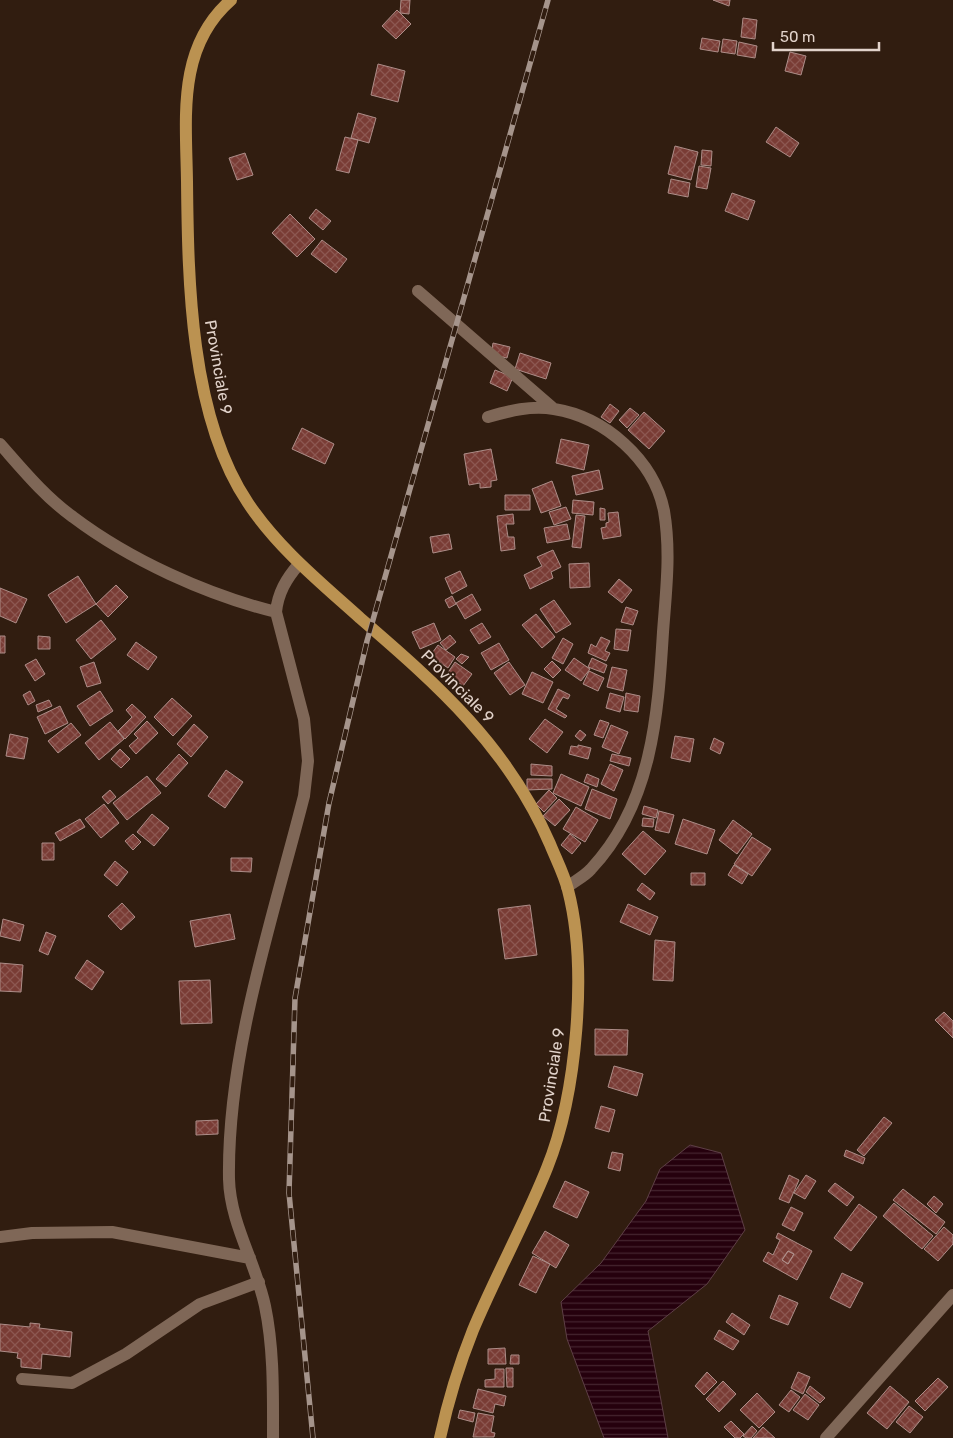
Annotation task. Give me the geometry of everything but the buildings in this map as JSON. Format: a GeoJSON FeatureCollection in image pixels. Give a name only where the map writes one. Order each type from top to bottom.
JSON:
{"type":"FeatureCollection","features":[{"type":"Feature","properties":{"kind":"main road","name":"Provinciale 9"},"geometry":{"type":"LineString","coordinates":[[231,0],[215,14],[202,34],[193,59],[186,110],[187,194],[196,340],[216,438],[231,473],[247,502],[298,564],[420,670],[481,731],[506,763],[537,814],[567,887],[574,921],[579,994],[570,1072],[560,1131],[548,1166],[473,1330],[451,1390],[440,1438]]}},
{"type":"Feature","properties":{"kind":"street"},"geometry":{"type":"LineString","coordinates":[[418,291],[554,409]]}},
{"type":"Feature","properties":{"kind":"street"},"geometry":{"type":"LineString","coordinates":[[488,417],[518,408],[554,409],[584,418],[612,432],[638,460],[653,480],[664,510],[669,556],[660,682],[650,753],[633,807],[611,844],[590,870],[567,887]]}},
{"type":"Feature","properties":{"kind":"street"},"geometry":{"type":"LineString","coordinates":[[0,444],[37,486],[72,517],[106,540],[180,578],[246,605],[276,612]]}},
{"type":"Feature","properties":{"kind":"street"},"geometry":{"type":"LineString","coordinates":[[273,1438],[270,1347],[266,1307],[230,1193],[232,1120],[249,1009],[304,796],[308,761],[307,742],[301,704],[276,612],[278,596],[288,577],[298,564]]}},
{"type":"Feature","properties":{"kind":"street"},"geometry":{"type":"LineString","coordinates":[[0,1237],[32,1233],[112,1232],[250,1258]]}},
{"type":"Feature","properties":{"kind":"street"},"geometry":{"type":"LineString","coordinates":[[22,1379],[72,1383],[126,1354],[200,1304],[259,1282]]}},
{"type":"Feature","properties":{"kind":"street"},"geometry":{"type":"LineString","coordinates":[[826,1438],[953,1295]]}},
{"type":"Feature","properties":{"kind":"shaded area"},"geometry":{"type":"Polygon","coordinates":[[[690,1145],[721,1153],[745,1230],[707,1284],[648,1331],[668,1438],[604,1438],[567,1339],[561,1302],[601,1263],[646,1201],[660,1169],[690,1145]]]}},
{"type":"Feature","properties":{"kind":"railway"},"geometry":{"type":"LineString","coordinates":[[313,1438],[289,1193],[295,998],[329,803],[367,641],[548,0]]}}]}
